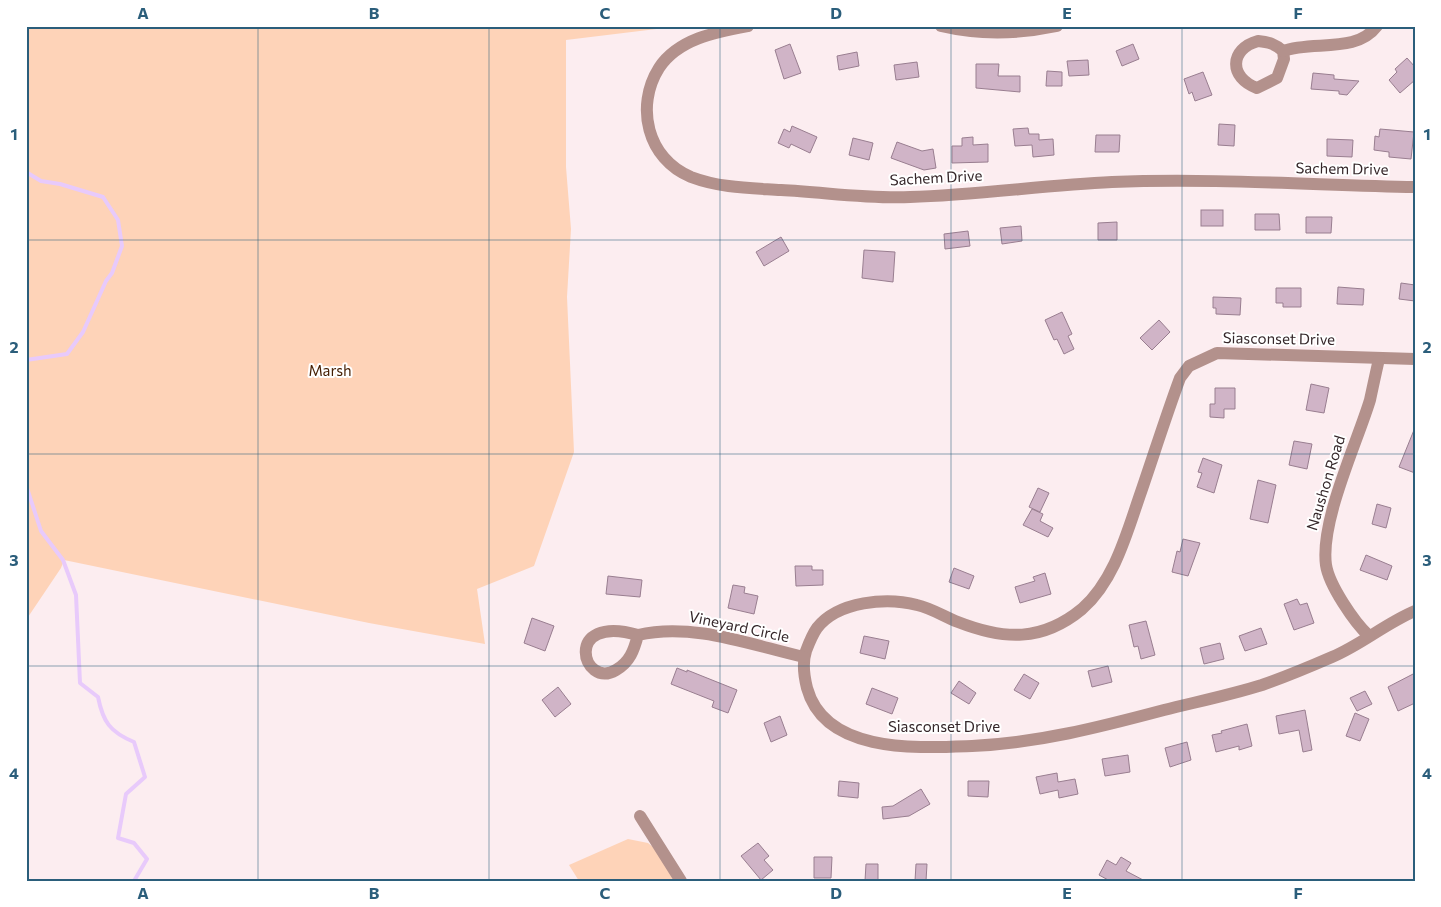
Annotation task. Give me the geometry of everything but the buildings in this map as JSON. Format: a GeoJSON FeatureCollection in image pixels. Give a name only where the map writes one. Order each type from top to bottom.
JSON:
{"type":"FeatureCollection","features":[{"type":"Feature","properties":{"kind":"street","name":"Sachem Drive"},"geometry":{"type":"LineString","coordinates":[[748,26],[715,33],[671,54],[659,69],[650,87],[646,107],[651,140],[666,160],[689,176],[753,190],[908,197],[1146,181],[1415,187]]}},
{"type":"Feature","properties":{"kind":"street"},"geometry":{"type":"LineString","coordinates":[[941,26],[998,32],[1024,32],[1057,26]]}},
{"type":"Feature","properties":{"kind":"street"},"geometry":{"type":"LineString","coordinates":[[1283,52],[1313,44],[1346,44],[1360,40],[1377,26]]}},
{"type":"Feature","properties":{"kind":"street","name":"Siasconset Drive"},"geometry":{"type":"LineString","coordinates":[[1415,359],[1217,353],[1184,370],[1121,550],[1097,595],[1056,627],[1027,636],[1005,634],[959,623],[918,605],[897,602],[863,603],[829,618],[818,627],[804,657],[804,677],[810,699],[832,726],[845,733],[884,744],[970,746],[1034,742],[1263,685],[1336,656],[1415,611]]}},
{"type":"Feature","properties":{"kind":"street","name":"Naushon Road"},"geometry":{"type":"LineString","coordinates":[[1369,636],[1347,611],[1326,567],[1326,541],[1337,497],[1370,399],[1379,359]]}},
{"type":"Feature","properties":{"kind":"street","name":"Vineyard Circle"},"geometry":{"type":"LineString","coordinates":[[638,635],[653,631],[683,630],[804,657]]}},
{"type":"Feature","properties":{"kind":"street"},"geometry":{"type":"LineString","coordinates":[[640,816],[681,881]]}},
{"type":"Feature","properties":{"kind":"green space","name":"Marsh"},"geometry":{"type":"Polygon","coordinates":[[[26,26],[681,26],[566,40],[566,167],[571,229],[567,297],[574,452],[534,566],[477,589],[485,644],[369,623],[64,560],[61,568],[26,620],[26,26]]]}},
{"type":"Feature","properties":{"kind":"green space"},"geometry":{"type":"Polygon","coordinates":[[[628,839],[648,843],[653,847],[676,881],[579,881],[569,865],[628,839]]]}},
{"type":"Feature","properties":{"kind":"waterway"},"geometry":{"type":"LineString","coordinates":[[26,172],[41,181],[60,184],[103,197],[118,220],[122,246],[112,273],[106,281],[83,332],[67,354],[26,360]]}},
{"type":"Feature","properties":{"kind":"waterway"},"geometry":{"type":"LineString","coordinates":[[26,485],[41,531],[63,560],[76,595],[80,683],[98,697],[105,720],[113,730],[134,742],[145,777],[126,794],[118,838],[134,843],[147,859],[134,881]]}}]}
